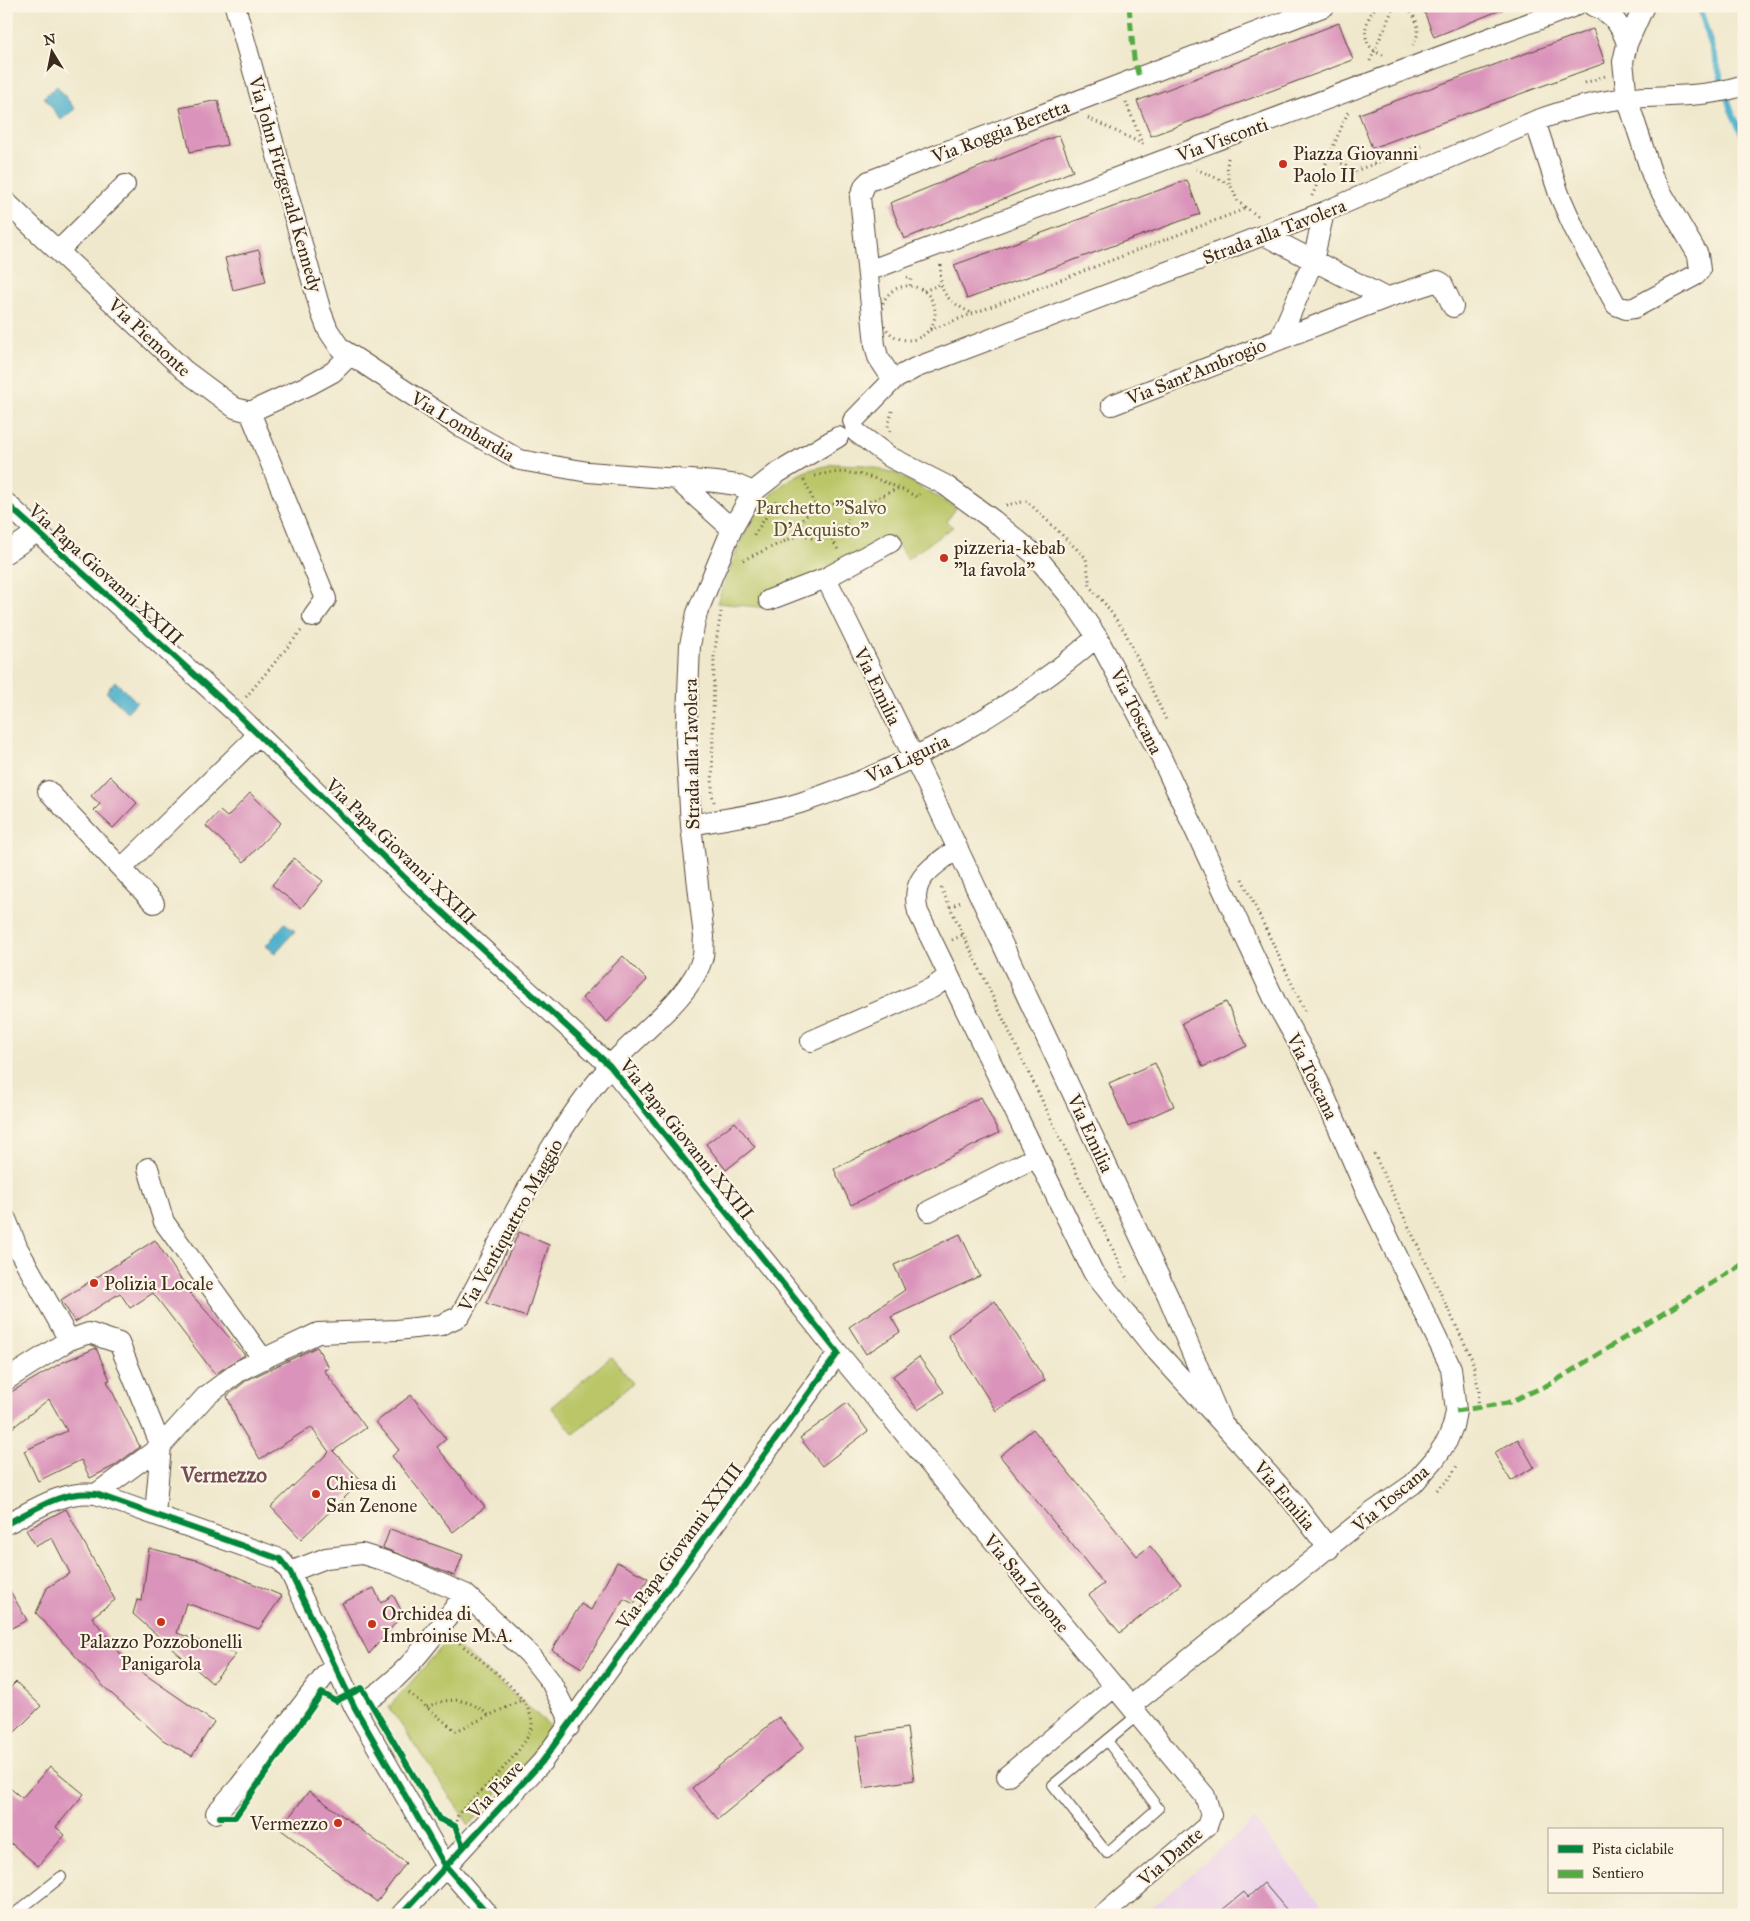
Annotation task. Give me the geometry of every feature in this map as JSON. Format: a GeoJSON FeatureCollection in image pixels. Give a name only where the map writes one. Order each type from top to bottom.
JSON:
{"type":"FeatureCollection","features":[{"type":"Feature","properties":{"kind":"street","name":"Via John Fitzgerald Kennedy"},"geometry":{"type":"LineString","coordinates":[[235,6],[321,312],[328,330],[340,348],[350,354]]}},
{"type":"Feature","properties":{"kind":"street","name":"Via Roggia Beretta"},"geometry":{"type":"LineString","coordinates":[[893,380],[877,351],[860,196],[869,181],[1324,6]]}},
{"type":"Feature","properties":{"kind":"street","name":"Via Visconti"},"geometry":{"type":"LineString","coordinates":[[868,271],[1575,6]]}},
{"type":"Feature","properties":{"kind":"street"},"geometry":{"type":"LineString","coordinates":[[1593,6],[1605,10],[1615,19],[1627,44]]}},
{"type":"Feature","properties":{"kind":"street"},"geometry":{"type":"LineString","coordinates":[[1535,121],[1559,194],[1574,228],[1616,305],[1626,310],[1634,308],[1696,275],[1700,270],[1698,255],[1653,178],[1627,98],[1623,62],[1627,44],[1644,6]]}},
{"type":"Feature","properties":{"kind":"street","name":"Strada alla Tavolera"},"geometry":{"type":"LineString","coordinates":[[610,1066],[687,988],[703,955],[704,937],[691,825],[686,741],[690,645],[697,613],[732,529],[753,492],[776,474],[849,430],[893,380],[914,368],[1324,212],[1535,121],[1587,104],[1627,98],[1717,93],[1743,86]]}},
{"type":"Feature","properties":{"kind":"street"},"geometry":{"type":"LineString","coordinates":[[58,251],[125,185]]}},
{"type":"Feature","properties":{"kind":"street","name":"Via Piemonte"},"geometry":{"type":"LineString","coordinates":[[6,202],[184,370],[235,408],[250,412]]}},
{"type":"Feature","properties":{"kind":"street","name":"Via Sant'Ambrogio"},"geometry":{"type":"LineString","coordinates":[[1280,338],[1313,261],[1324,212]]}},
{"type":"Feature","properties":{"kind":"street"},"geometry":{"type":"LineString","coordinates":[[1264,235],[1386,298]]}},
{"type":"Feature","properties":{"kind":"street","name":"Via Sant'Ambrogio"},"geometry":{"type":"LineString","coordinates":[[1112,405],[1280,338],[1386,298],[1438,281],[1442,284],[1453,307]]}},
{"type":"Feature","properties":{"kind":"street"},"geometry":{"type":"LineString","coordinates":[[313,617],[326,599],[250,412],[333,372],[350,354]]}},
{"type":"Feature","properties":{"kind":"street","name":"Via Lombardia"},"geometry":{"type":"LineString","coordinates":[[350,354],[459,426],[520,460],[588,472],[676,478],[737,485],[753,492]]}},
{"type":"Feature","properties":{"kind":"street","name":"Via Toscana"},"geometry":{"type":"LineString","coordinates":[[849,430],[890,457],[945,485],[968,500],[1007,531],[1034,554],[1069,595],[1097,637],[1159,753],[1278,1005],[1312,1066],[1366,1189],[1451,1368],[1456,1411],[1453,1426],[1447,1441],[1434,1460],[1413,1484],[1370,1514],[1136,1709]]}},
{"type":"Feature","properties":{"kind":"street"},"geometry":{"type":"LineString","coordinates":[[676,478],[732,529]]}},
{"type":"Feature","properties":{"kind":"street","name":"Via Papa Giovanni XXIII"},"geometry":{"type":"LineString","coordinates":[[6,503],[233,710],[404,877],[610,1066],[838,1353],[569,1726]]}},
{"type":"Feature","properties":{"kind":"street"},"geometry":{"type":"LineString","coordinates":[[6,553],[37,532]]}},
{"type":"Feature","properties":{"kind":"street"},"geometry":{"type":"LineString","coordinates":[[769,600],[826,578],[890,542]]}},
{"type":"Feature","properties":{"kind":"street","name":"Via Emilia"},"geometry":{"type":"LineString","coordinates":[[826,578],[914,759],[1168,1296],[1220,1419]]}},
{"type":"Feature","properties":{"kind":"street","name":"Via Liguria"},"geometry":{"type":"LineString","coordinates":[[691,825],[798,803],[914,759],[997,711],[1097,637]]}},
{"type":"Feature","properties":{"kind":"street"},"geometry":{"type":"LineString","coordinates":[[122,868],[258,735]]}},
{"type":"Feature","properties":{"kind":"street"},"geometry":{"type":"LineString","coordinates":[[48,791],[154,904]]}},
{"type":"Feature","properties":{"kind":"street","name":"Via Emilia"},"geometry":{"type":"LineString","coordinates":[[956,849],[927,874],[916,889],[915,898],[918,912],[1093,1272],[1152,1346],[1291,1499],[1329,1549]]}},
{"type":"Feature","properties":{"kind":"street"},"geometry":{"type":"LineString","coordinates":[[812,1041],[932,988],[949,976]]}},
{"type":"Feature","properties":{"kind":"street","name":"Via Ventiquattro Maggio"},"geometry":{"type":"LineString","coordinates":[[96,1494],[161,1446],[205,1397],[241,1370],[263,1359],[318,1333],[397,1330],[441,1325],[460,1316],[520,1199],[565,1126],[610,1066]]}},
{"type":"Feature","properties":{"kind":"street"},"geometry":{"type":"LineString","coordinates":[[929,1211],[1036,1157]]}},
{"type":"Feature","properties":{"kind":"street"},"geometry":{"type":"LineString","coordinates":[[148,1168],[164,1222],[263,1359]]}},
{"type":"Feature","properties":{"kind":"street"},"geometry":{"type":"LineString","coordinates":[[6,1219],[18,1249],[69,1340]]}},
{"type":"Feature","properties":{"kind":"street"},"geometry":{"type":"LineString","coordinates":[[6,1380],[69,1340],[89,1333],[118,1343],[161,1446],[155,1514]]}},
{"type":"Feature","properties":{"kind":"street","name":"Via San Zenone"},"geometry":{"type":"LineString","coordinates":[[838,1353],[1114,1687],[1136,1709],[1205,1796],[1211,1815]]}},
{"type":"Feature","properties":{"kind":"street"},"geometry":{"type":"LineString","coordinates":[[6,1524],[58,1497],[80,1492],[96,1494],[280,1559],[290,1572],[355,1708],[445,1865],[488,1915]]}},
{"type":"Feature","properties":{"kind":"street"},"geometry":{"type":"LineString","coordinates":[[290,1572],[326,1558],[362,1554],[395,1564],[465,1594],[529,1654],[551,1682],[566,1714],[569,1726]]}},
{"type":"Feature","properties":{"kind":"street"},"geometry":{"type":"LineString","coordinates":[[355,1708],[381,1693],[413,1662],[465,1594]]}},
{"type":"Feature","properties":{"kind":"street"},"geometry":{"type":"LineString","coordinates":[[216,1813],[239,1787],[326,1674],[335,1667]]}},
{"type":"Feature","properties":{"kind":"street"},"geometry":{"type":"LineString","coordinates":[[1007,1776],[1114,1687]]}},
{"type":"Feature","properties":{"kind":"street","name":"Via Piave"},"geometry":{"type":"LineString","coordinates":[[401,1915],[445,1865],[542,1762],[569,1726]]}},
{"type":"Feature","properties":{"kind":"street","name":"Via Dante"},"geometry":{"type":"LineString","coordinates":[[1103,1915],[1206,1826],[1211,1815]]}},
{"type":"Feature","properties":{"kind":"lane"},"geometry":{"type":"LineString","coordinates":[[1108,1742],[1158,1808],[1107,1853],[1053,1785],[1108,1742],[1136,1709]]}},
{"type":"Feature","properties":{"kind":"lane"},"geometry":{"type":"LineString","coordinates":[[13,1915],[61,1877]]}},
{"type":"Feature","properties":{"kind":"path"},"geometry":{"type":"LineString","coordinates":[[1403,6],[1417,20],[1417,39],[1411,48]]}},
{"type":"Feature","properties":{"kind":"path"},"geometry":{"type":"LineString","coordinates":[[1374,9],[1365,25],[1365,34],[1369,45],[1380,55],[1386,56]]}},
{"type":"Feature","properties":{"kind":"path"},"geometry":{"type":"LineString","coordinates":[[1119,85],[1142,144]]}},
{"type":"Feature","properties":{"kind":"path"},"geometry":{"type":"LineString","coordinates":[[1329,156],[1381,188]]}},
{"type":"Feature","properties":{"kind":"path"},"geometry":{"type":"LineString","coordinates":[[930,330],[934,322],[934,305],[924,291],[908,286],[892,291],[881,307],[881,316],[886,330],[896,338],[915,340],[930,330],[1245,209]]}},
{"type":"Feature","properties":{"kind":"path"},"geometry":{"type":"LineString","coordinates":[[951,240],[941,264],[943,293],[951,302],[972,314]]}},
{"type":"Feature","properties":{"kind":"path"},"geometry":{"type":"LineString","coordinates":[[924,291],[941,284]]}},
{"type":"Feature","properties":{"kind":"path"},"geometry":{"type":"LineString","coordinates":[[892,435],[888,427],[895,406]]}},
{"type":"Feature","properties":{"kind":"path"},"geometry":{"type":"LineString","coordinates":[[804,480],[817,509]]}},
{"type":"Feature","properties":{"kind":"path"},"geometry":{"type":"LineString","coordinates":[[847,512],[900,488]]}},
{"type":"Feature","properties":{"kind":"path"},"geometry":{"type":"LineString","coordinates":[[998,500],[1006,505],[1027,501],[1086,558],[1090,587],[1105,604],[1124,632],[1171,730]]}},
{"type":"Feature","properties":{"kind":"path"},"geometry":{"type":"LineString","coordinates":[[836,504],[842,505],[847,512],[848,522],[842,530],[827,537],[809,539],[803,533],[801,520],[806,514],[836,504]]}},
{"type":"Feature","properties":{"kind":"path"},"geometry":{"type":"LineString","coordinates":[[743,560],[803,533]]}},
{"type":"Feature","properties":{"kind":"path"},"geometry":{"type":"LineString","coordinates":[[233,710],[313,617]]}},
{"type":"Feature","properties":{"kind":"path"},"geometry":{"type":"LineString","coordinates":[[1240,873],[1308,1015]]}},
{"type":"Feature","properties":{"kind":"path"},"geometry":{"type":"LineString","coordinates":[[927,874],[938,881],[1129,1284]]}},
{"type":"Feature","properties":{"kind":"path"},"geometry":{"type":"LineString","coordinates":[[1372,1149],[1472,1359],[1479,1391],[1477,1415]]}},
{"type":"Feature","properties":{"kind":"path"},"geometry":{"type":"LineString","coordinates":[[1435,1492],[1450,1478],[1461,1458]]}},
{"type":"Feature","properties":{"kind":"path"},"geometry":{"type":"LineString","coordinates":[[440,1626],[514,1690],[522,1700],[532,1723],[528,1740],[458,1814],[455,1826],[463,1846]]}},
{"type":"Feature","properties":{"kind":"path"},"geometry":{"type":"LineString","coordinates":[[403,1687],[456,1731],[522,1700]]}},
{"type":"Feature","properties":{"kind":"path"},"geometry":{"type":"LineString","coordinates":[[427,1707],[446,1700],[464,1700],[489,1716]]}},
{"type":"Feature","properties":{"kind":"path"},"geometry":{"type":"LineString","coordinates":[[447,1822],[455,1826]]}},
{"type":"Feature","properties":{"kind":"shaded area"},"geometry":{"type":"Polygon","coordinates":[[[1254,1820],[1330,1915],[1144,1915],[1254,1820]]]}},
{"type":"Feature","properties":{"kind":"green space","name":"Parchetto \"Salvo D'Acquisto\""},"geometry":{"type":"Polygon","coordinates":[[[833,464],[866,465],[897,474],[956,508],[947,521],[953,527],[907,559],[892,536],[769,608],[717,603],[731,565],[748,528],[771,495],[786,482],[804,472],[833,464]]]}},
{"type":"Feature","properties":{"kind":"green space"},"geometry":{"type":"Polygon","coordinates":[[[611,1357],[633,1383],[574,1434],[551,1407],[611,1357]]]}},
{"type":"Feature","properties":{"kind":"green space"},"geometry":{"type":"Polygon","coordinates":[[[449,1639],[555,1730],[469,1825],[389,1707],[449,1639]]]}},
{"type":"Feature","properties":{"kind":"water"},"geometry":{"type":"Polygon","coordinates":[[[57,86],[75,109],[61,120],[44,97],[57,86]]]}},
{"type":"Feature","properties":{"kind":"water"},"geometry":{"type":"Polygon","coordinates":[[[115,681],[137,702],[127,712],[106,692],[115,681]]]}},
{"type":"Feature","properties":{"kind":"water"},"geometry":{"type":"Polygon","coordinates":[[[285,923],[295,931],[275,953],[266,946],[285,923]]]}},
{"type":"Feature","properties":{"kind":"building"},"geometry":{"type":"Polygon","coordinates":[[[1422,6],[1508,6],[1508,7],[1434,37],[1422,6]]]}},
{"type":"Feature","properties":{"kind":"building"},"geometry":{"type":"Polygon","coordinates":[[[1339,23],[1353,60],[1151,136],[1137,101],[1339,23]]]}},
{"type":"Feature","properties":{"kind":"building"},"geometry":{"type":"Polygon","coordinates":[[[1593,29],[1605,63],[1372,148],[1359,114],[1593,29]]]}},
{"type":"Feature","properties":{"kind":"building"},"geometry":{"type":"Polygon","coordinates":[[[218,100],[227,145],[190,152],[180,108],[218,100]]]}},
{"type":"Feature","properties":{"kind":"building"},"geometry":{"type":"Polygon","coordinates":[[[1059,135],[1073,171],[904,239],[890,203],[1059,135]]]}},
{"type":"Feature","properties":{"kind":"building"},"geometry":{"type":"Polygon","coordinates":[[[1187,180],[1200,214],[967,299],[954,265],[1187,180]]]}},
{"type":"Feature","properties":{"kind":"building"},"geometry":{"type":"Polygon","coordinates":[[[259,250],[266,282],[233,290],[225,258],[259,250]]]}},
{"type":"Feature","properties":{"kind":"building"},"geometry":{"type":"Polygon","coordinates":[[[110,776],[137,803],[113,828],[94,810],[100,804],[91,796],[110,776]]]}},
{"type":"Feature","properties":{"kind":"building"},"geometry":{"type":"Polygon","coordinates":[[[250,793],[281,823],[244,862],[206,826],[220,811],[227,817],[250,793]]]}},
{"type":"Feature","properties":{"kind":"building"},"geometry":{"type":"Polygon","coordinates":[[[294,858],[323,881],[301,908],[272,885],[294,858]]]}},
{"type":"Feature","properties":{"kind":"building"},"geometry":{"type":"Polygon","coordinates":[[[623,956],[647,980],[607,1022],[582,998],[623,956]]]}},
{"type":"Feature","properties":{"kind":"building"},"geometry":{"type":"Polygon","coordinates":[[[1226,1002],[1247,1046],[1203,1067],[1182,1023],[1226,1002]]]}},
{"type":"Feature","properties":{"kind":"building"},"geometry":{"type":"Polygon","coordinates":[[[1155,1063],[1174,1106],[1128,1127],[1109,1083],[1155,1063]]]}},
{"type":"Feature","properties":{"kind":"building"},"geometry":{"type":"Polygon","coordinates":[[[981,1097],[999,1133],[851,1205],[834,1169],[981,1097]]]}},
{"type":"Feature","properties":{"kind":"building"},"geometry":{"type":"Polygon","coordinates":[[[735,1122],[755,1147],[726,1170],[706,1144],[735,1122]]]}},
{"type":"Feature","properties":{"kind":"building"},"geometry":{"type":"Polygon","coordinates":[[[519,1232],[549,1245],[526,1317],[486,1303],[519,1232]]]}},
{"type":"Feature","properties":{"kind":"building"},"geometry":{"type":"Polygon","coordinates":[[[960,1234],[980,1276],[891,1317],[900,1332],[866,1354],[849,1327],[905,1290],[894,1265],[960,1234]]]}},
{"type":"Feature","properties":{"kind":"building"},"geometry":{"type":"Polygon","coordinates":[[[155,1240],[190,1293],[245,1355],[215,1374],[153,1293],[130,1308],[120,1293],[75,1322],[61,1300],[155,1240]]]}},
{"type":"Feature","properties":{"kind":"building"},"geometry":{"type":"Polygon","coordinates":[[[995,1301],[1045,1380],[996,1411],[948,1335],[995,1301]]]}},
{"type":"Feature","properties":{"kind":"building"},"geometry":{"type":"Polygon","coordinates":[[[317,1347],[329,1368],[324,1370],[366,1428],[333,1451],[362,1481],[301,1539],[271,1507],[329,1452],[311,1427],[260,1459],[238,1423],[227,1396],[247,1380],[317,1347]]]}},
{"type":"Feature","properties":{"kind":"building"},"geometry":{"type":"Polygon","coordinates":[[[96,1348],[110,1380],[107,1381],[140,1447],[114,1466],[90,1478],[81,1460],[38,1481],[24,1451],[67,1431],[49,1399],[6,1433],[6,1395],[61,1363],[96,1348]]]}},
{"type":"Feature","properties":{"kind":"building"},"geometry":{"type":"Polygon","coordinates":[[[919,1357],[944,1392],[918,1410],[893,1376],[919,1357]]]}},
{"type":"Feature","properties":{"kind":"building"},"geometry":{"type":"Polygon","coordinates":[[[411,1395],[446,1439],[437,1447],[485,1507],[453,1532],[392,1456],[399,1450],[376,1422],[411,1395]]]}},
{"type":"Feature","properties":{"kind":"building"},"geometry":{"type":"Polygon","coordinates":[[[847,1403],[868,1431],[822,1466],[800,1438],[847,1403]]]}},
{"type":"Feature","properties":{"kind":"building"},"geometry":{"type":"Polygon","coordinates":[[[1033,1429],[1137,1556],[1150,1546],[1181,1584],[1120,1633],[1089,1595],[1104,1584],[1000,1456],[1033,1429]]]}},
{"type":"Feature","properties":{"kind":"building"},"geometry":{"type":"Polygon","coordinates":[[[1518,1439],[1534,1467],[1511,1481],[1494,1453],[1518,1439]]]}},
{"type":"Feature","properties":{"kind":"building"},"geometry":{"type":"Polygon","coordinates":[[[66,1509],[115,1600],[92,1617],[127,1662],[214,1722],[192,1756],[163,1740],[102,1685],[36,1613],[47,1588],[70,1573],[52,1538],[36,1546],[26,1530],[66,1509]]]}},
{"type":"Feature","properties":{"kind":"building"},"geometry":{"type":"Polygon","coordinates":[[[390,1529],[463,1555],[455,1576],[383,1548],[390,1529]]]}},
{"type":"Feature","properties":{"kind":"building","name":"Palazzo Pozzobonelli Panigarola"},"geometry":{"type":"Polygon","coordinates":[[[149,1548],[200,1561],[282,1596],[259,1629],[186,1603],[177,1633],[236,1654],[212,1683],[133,1614],[137,1600],[142,1601],[149,1548]]]}},
{"type":"Feature","properties":{"kind":"building"},"geometry":{"type":"Polygon","coordinates":[[[617,1562],[648,1578],[634,1604],[624,1599],[582,1668],[552,1650],[581,1604],[591,1610],[617,1562]]]}},
{"type":"Feature","properties":{"kind":"building"},"geometry":{"type":"Polygon","coordinates":[[[6,1584],[27,1620],[6,1631],[6,1584]]]}},
{"type":"Feature","properties":{"kind":"building"},"geometry":{"type":"Polygon","coordinates":[[[374,1588],[381,1603],[393,1595],[403,1614],[369,1654],[342,1603],[374,1588]]]}},
{"type":"Feature","properties":{"kind":"building"},"geometry":{"type":"Polygon","coordinates":[[[16,1682],[41,1706],[6,1741],[6,1692],[16,1682]]]}},
{"type":"Feature","properties":{"kind":"building"},"geometry":{"type":"Polygon","coordinates":[[[779,1717],[804,1748],[718,1819],[692,1788],[779,1717]]]}},
{"type":"Feature","properties":{"kind":"building"},"geometry":{"type":"Polygon","coordinates":[[[907,1728],[914,1780],[864,1788],[857,1736],[907,1728]]]}},
{"type":"Feature","properties":{"kind":"building"},"geometry":{"type":"Polygon","coordinates":[[[50,1766],[84,1794],[56,1827],[65,1835],[38,1866],[6,1839],[6,1785],[22,1798],[50,1766]]]}},
{"type":"Feature","properties":{"kind":"building"},"geometry":{"type":"Polygon","coordinates":[[[309,1791],[406,1863],[377,1902],[280,1829],[309,1791]]]}},
{"type":"Feature","properties":{"kind":"building"},"geometry":{"type":"Polygon","coordinates":[[[1264,1883],[1291,1915],[1216,1915],[1244,1892],[1248,1897],[1264,1883]]]}},
{"type":"Feature","properties":{"kind":"waterway"},"geometry":{"type":"LineString","coordinates":[[1699,6],[1731,110],[1744,138]]}},
{"type":"Feature","properties":{"kind":"marked path"},"geometry":{"type":"LineString","coordinates":[[1129,6],[1134,59],[1139,77]]}},
{"type":"Feature","properties":{"kind":"marked path"},"geometry":{"type":"LineString","coordinates":[[1456,1411],[1507,1403],[1552,1383],[1744,1263]]}},
{"type":"Feature","properties":{"kind":"cycle path"},"geometry":{"type":"LineString","coordinates":[[6,503],[233,710],[404,877],[610,1066],[838,1353],[542,1762],[401,1915]]}},
{"type":"Feature","properties":{"kind":"cycle path"},"geometry":{"type":"LineString","coordinates":[[6,1524],[60,1498],[72,1495],[96,1494],[280,1559],[290,1572],[355,1708],[445,1865],[488,1915]]}},
{"type":"Feature","properties":{"kind":"cycle path"},"geometry":{"type":"LineString","coordinates":[[220,1817],[235,1817],[322,1693],[336,1701],[362,1688],[439,1819],[455,1826],[463,1846]]}},
{"type":"Feature","properties":{"kind":"place","name":"Piazza Giovanni Paolo II"},"geometry":{"type":"Point","coordinates":[1283,164]}},
{"type":"Feature","properties":{"kind":"place","name":"pizzeria-kebab \"la favola\""},"geometry":{"type":"Point","coordinates":[944,558]}},
{"type":"Feature","properties":{"kind":"place","name":"Polizia Locale"},"geometry":{"type":"Point","coordinates":[94,1283]}},
{"type":"Feature","properties":{"kind":"place","name":"Chiesa di San Zenone"},"geometry":{"type":"Point","coordinates":[316,1494]}},
{"type":"Feature","properties":{"kind":"place","name":"Palazzo Pozzobonelli Panigarola"},"geometry":{"type":"Point","coordinates":[161,1622]}},
{"type":"Feature","properties":{"kind":"place","name":"Orchidea di Imbroinise M.A."},"geometry":{"type":"Point","coordinates":[372,1624]}},
{"type":"Feature","properties":{"kind":"place","name":"Vermezzo"},"geometry":{"type":"Point","coordinates":[338,1823]}},
{"type":"Feature","properties":{"kind":"district","name":"Vermezzo"},"geometry":{"type":"Point","coordinates":[224,1475]}}]}
